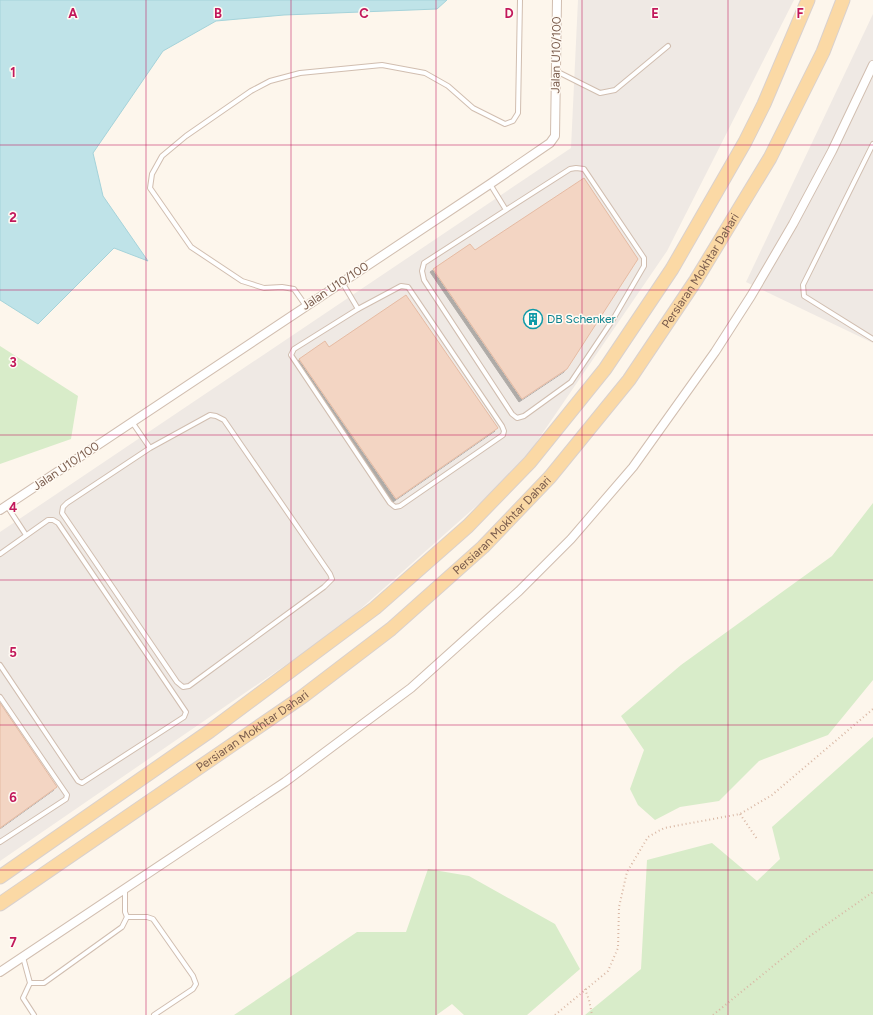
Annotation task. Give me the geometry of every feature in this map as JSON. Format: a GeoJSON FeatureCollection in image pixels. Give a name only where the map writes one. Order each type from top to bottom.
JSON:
{"type":"FeatureCollection","features":[{"type":"Feature","properties":{"kind":"main road","name":"Persiaran Mokhtar Dahari"},"geometry":{"type":"LineString","coordinates":[[0,877],[210,731],[375,608],[468,526],[530,462],[605,369],[672,269],[748,136],[764,104],[808,0]]}},
{"type":"Feature","properties":{"kind":"main road","name":"Persiaran Mokhtar Dahari"},"geometry":{"type":"LineString","coordinates":[[0,904],[302,697],[385,633],[482,547],[550,477],[629,380],[704,266],[770,158],[823,52],[843,0]]}},
{"type":"Feature","properties":{"kind":"street","name":"Jalan U10/100"},"geometry":{"type":"LineString","coordinates":[[3,508],[550,143],[555,136],[557,0]]}},
{"type":"Feature","properties":{"kind":"street"},"geometry":{"type":"LineString","coordinates":[[0,972],[286,782],[412,688],[519,591],[571,539],[633,467],[715,352],[751,296],[793,224],[832,151],[873,65]]}},
{"type":"Feature","properties":{"kind":"lane"},"geometry":{"type":"LineString","coordinates":[[306,306],[294,290],[282,287],[264,288],[242,281],[191,247],[150,188],[152,174],[162,156],[186,136],[251,91],[270,81],[300,72],[382,65],[425,74],[448,86],[473,108],[505,124],[513,121],[518,113],[520,0]]}},
{"type":"Feature","properties":{"kind":"lane"},"geometry":{"type":"LineString","coordinates":[[556,71],[600,93],[615,90],[668,46]]}},
{"type":"Feature","properties":{"kind":"lane"},"geometry":{"type":"LineString","coordinates":[[873,144],[803,285],[804,296],[873,339]]}},
{"type":"Feature","properties":{"kind":"lane"},"geometry":{"type":"LineString","coordinates":[[570,169],[584,169],[645,261],[644,266],[612,321],[571,382],[524,416],[517,418],[512,414],[424,280],[422,271],[424,263],[506,210],[570,169]]}},
{"type":"Feature","properties":{"kind":"lane"},"geometry":{"type":"LineString","coordinates":[[490,184],[506,210]]}},
{"type":"Feature","properties":{"kind":"lane"},"geometry":{"type":"LineString","coordinates":[[341,282],[358,309]]}},
{"type":"Feature","properties":{"kind":"lane"},"geometry":{"type":"LineString","coordinates":[[401,286],[408,287],[504,431],[503,435],[400,506],[395,507],[390,504],[291,355],[294,349],[358,309],[401,286]]}},
{"type":"Feature","properties":{"kind":"lane"},"geometry":{"type":"LineString","coordinates":[[210,415],[224,420],[332,579],[324,587],[196,682],[189,686],[183,687],[177,682],[62,513],[63,507],[67,503],[150,448],[210,415]]}},
{"type":"Feature","properties":{"kind":"lane"},"geometry":{"type":"LineString","coordinates":[[132,422],[150,448]]}},
{"type":"Feature","properties":{"kind":"lane"},"geometry":{"type":"LineString","coordinates":[[3,508],[26,535]]}},
{"type":"Feature","properties":{"kind":"lane"},"geometry":{"type":"LineString","coordinates":[[0,554],[48,520],[53,520],[58,523],[186,712],[184,717],[82,783],[78,781],[0,664]]}},
{"type":"Feature","properties":{"kind":"lane"},"geometry":{"type":"LineString","coordinates":[[0,697],[67,795],[66,799],[0,842]]}},
{"type":"Feature","properties":{"kind":"lane"},"geometry":{"type":"LineString","coordinates":[[30,983],[44,983],[122,927],[127,917],[125,912],[126,888]]}},
{"type":"Feature","properties":{"kind":"lane"},"geometry":{"type":"LineString","coordinates":[[127,917],[148,917],[154,919],[193,976],[196,984],[193,989],[154,1015]]}},
{"type":"Feature","properties":{"kind":"lane"},"geometry":{"type":"LineString","coordinates":[[23,957],[30,983],[23,998],[34,1015]]}},
{"type":"Feature","properties":{"kind":"path"},"geometry":{"type":"LineString","coordinates":[[555,1015],[608,971],[618,948],[619,907],[627,872],[648,837],[664,828],[740,814],[772,794],[873,709]]}},
{"type":"Feature","properties":{"kind":"path"},"geometry":{"type":"LineString","coordinates":[[740,814],[757,839]]}},
{"type":"Feature","properties":{"kind":"path"},"geometry":{"type":"LineString","coordinates":[[713,1015],[810,936],[873,892]]}},
{"type":"Feature","properties":{"kind":"path"},"geometry":{"type":"LineString","coordinates":[[586,989],[592,1015]]}},
{"type":"Feature","properties":{"kind":"path"},"geometry":{"type":"LineString","coordinates":[[719,1010],[722,1015]]}},
{"type":"Feature","properties":{"kind":"shaded area"},"geometry":{"type":"Polygon","coordinates":[[[578,0],[794,0],[667,251],[518,469],[338,629],[0,861],[0,532],[571,148],[578,0]]]}},
{"type":"Feature","properties":{"kind":"shaded area"},"geometry":{"type":"Polygon","coordinates":[[[873,14],[873,343],[746,282],[873,14]]]}},
{"type":"Feature","properties":{"kind":"green space"},"geometry":{"type":"Polygon","coordinates":[[[0,346],[78,396],[71,439],[0,464],[0,346]]]}},
{"type":"Feature","properties":{"kind":"green space"},"geometry":{"type":"Polygon","coordinates":[[[873,503],[873,680],[828,735],[759,761],[719,801],[680,807],[655,820],[638,805],[630,789],[644,750],[621,716],[681,665],[832,556],[873,503]]]}},
{"type":"Feature","properties":{"kind":"green space"},"geometry":{"type":"Polygon","coordinates":[[[873,737],[873,1015],[585,1015],[641,969],[647,860],[712,843],[757,881],[780,859],[772,827],[873,737]]]}},
{"type":"Feature","properties":{"kind":"green space"},"geometry":{"type":"Polygon","coordinates":[[[428,869],[469,876],[555,924],[580,969],[527,1015],[464,1015],[452,1004],[437,1015],[234,1015],[357,932],[406,932],[428,869]]]}},
{"type":"Feature","properties":{"kind":"water"},"geometry":{"type":"Polygon","coordinates":[[[0,0],[447,0],[437,9],[284,15],[216,21],[163,51],[93,153],[103,196],[148,261],[114,248],[38,324],[0,300],[0,0]]]}},
{"type":"Feature","properties":{"kind":"building","name":"DB Schenker"},"geometry":{"type":"Polygon","coordinates":[[[584,178],[638,259],[567,369],[522,399],[433,269],[470,244],[475,250],[584,178]]]}},
{"type":"Feature","properties":{"kind":"building"},"geometry":{"type":"Polygon","coordinates":[[[406,295],[498,428],[396,499],[299,359],[325,341],[329,347],[406,295]]]}},
{"type":"Feature","properties":{"kind":"building"},"geometry":{"type":"Polygon","coordinates":[[[0,703],[57,787],[0,828],[0,703]]]}},
{"type":"Feature","properties":{"kind":"place","name":"DB Schenker"},"geometry":{"type":"Point","coordinates":[533,319]}}]}
